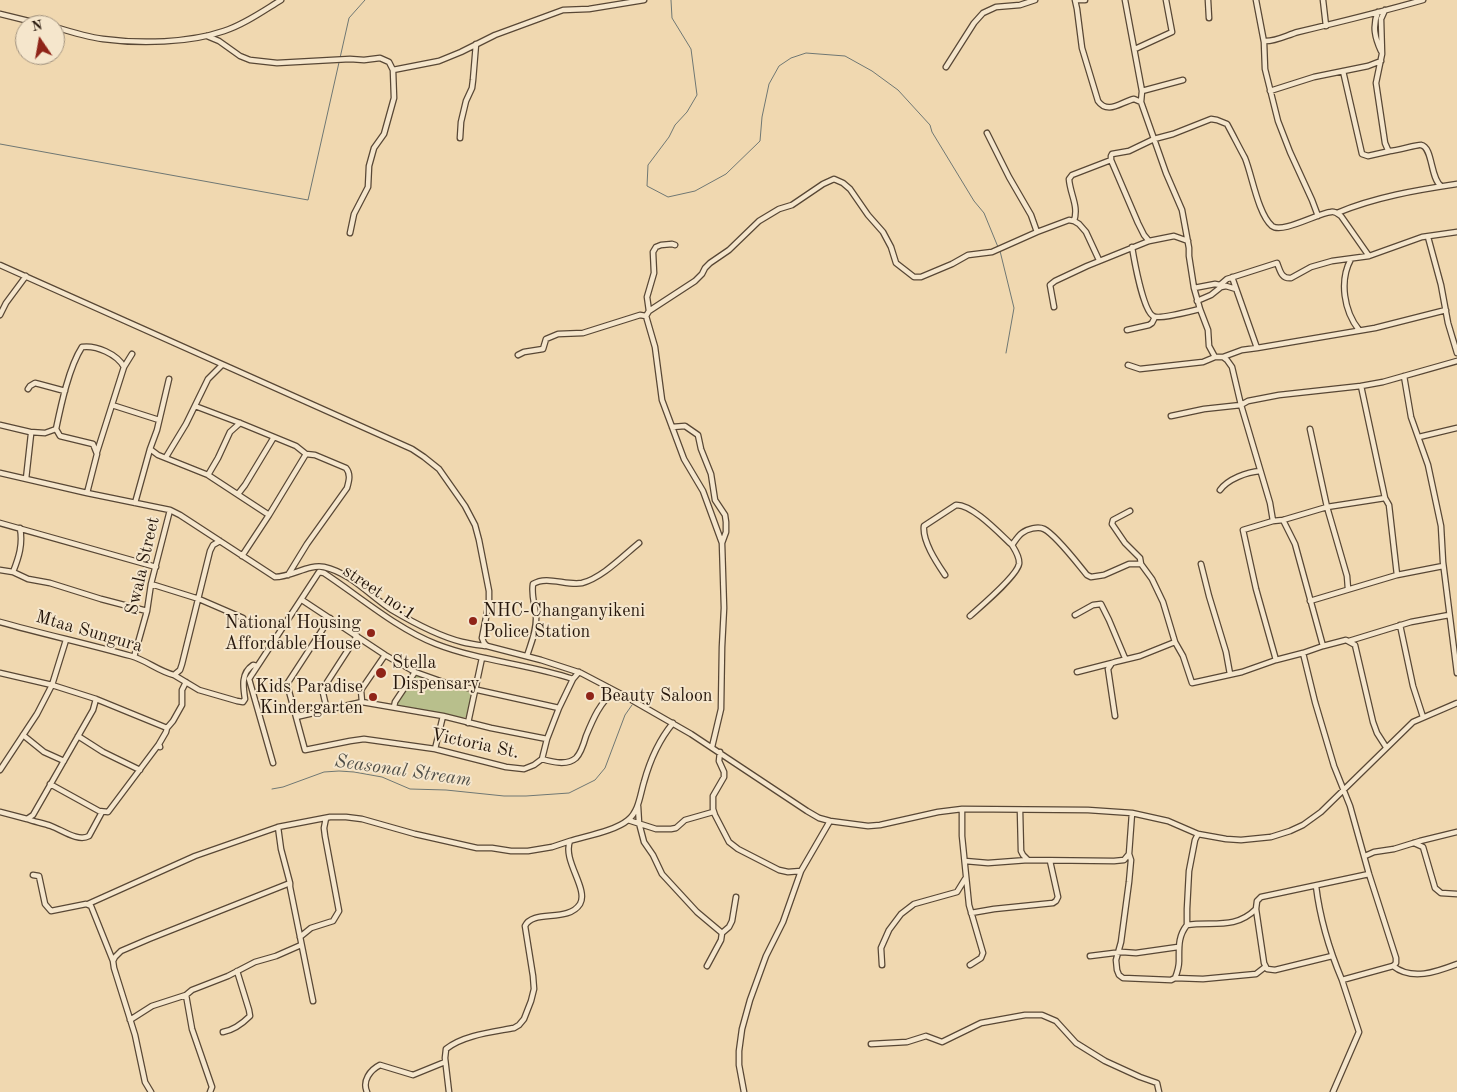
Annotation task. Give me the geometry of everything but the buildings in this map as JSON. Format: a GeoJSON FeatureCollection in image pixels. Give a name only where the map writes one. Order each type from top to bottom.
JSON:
{"type":"FeatureCollection","features":[{"type":"Feature","properties":{"kind":"street"},"geometry":{"type":"LineString","coordinates":[[65,30],[101,39],[126,42],[189,40],[224,32],[281,0]]}},
{"type":"Feature","properties":{"kind":"street"},"geometry":{"type":"LineString","coordinates":[[393,70],[439,61],[495,35],[563,10],[589,9],[644,0]]}},
{"type":"Feature","properties":{"kind":"street"},"geometry":{"type":"LineString","coordinates":[[946,67],[974,22],[983,13],[996,7],[1020,5],[1035,0]]}},
{"type":"Feature","properties":{"kind":"street"},"geometry":{"type":"LineString","coordinates":[[1080,0],[1077,9],[1082,48],[1098,101],[1101,106],[1108,108],[1134,99],[1141,102]]}},
{"type":"Feature","properties":{"kind":"street"},"geometry":{"type":"LineString","coordinates":[[1125,0],[1142,91],[1141,102],[1182,210],[1194,288],[1209,335],[1209,346],[1215,357]]}},
{"type":"Feature","properties":{"kind":"street"},"geometry":{"type":"LineString","coordinates":[[1135,49],[1172,32],[1166,0]]}},
{"type":"Feature","properties":{"kind":"street"},"geometry":{"type":"LineString","coordinates":[[1208,0],[1209,18]]}},
{"type":"Feature","properties":{"kind":"street"},"geometry":{"type":"LineString","coordinates":[[1256,0],[1264,41],[1265,69],[1278,121],[1318,216]]}},
{"type":"Feature","properties":{"kind":"street"},"geometry":{"type":"LineString","coordinates":[[1322,0],[1326,26]]}},
{"type":"Feature","properties":{"kind":"street"},"geometry":{"type":"LineString","coordinates":[[1264,41],[1271,41],[1289,34],[1423,0]]}},
{"type":"Feature","properties":{"kind":"street"},"geometry":{"type":"LineString","coordinates":[[1385,10],[1380,24],[1382,54],[1377,76],[1377,88],[1385,143],[1390,151]]}},
{"type":"Feature","properties":{"kind":"street"},"geometry":{"type":"LineString","coordinates":[[1378,12],[1374,28],[1382,54]]}},
{"type":"Feature","properties":{"kind":"street"},"geometry":{"type":"LineString","coordinates":[[0,14],[15,18]]}},
{"type":"Feature","properties":{"kind":"street"},"geometry":{"type":"LineString","coordinates":[[205,36],[219,41],[240,56],[250,60],[277,63],[380,58],[389,62],[393,70],[394,98],[384,134],[374,148],[369,166],[368,187],[354,214],[350,232]]}},
{"type":"Feature","properties":{"kind":"street"},"geometry":{"type":"LineString","coordinates":[[460,138],[461,122],[466,101],[472,88],[476,44]]}},
{"type":"Feature","properties":{"kind":"street"},"geometry":{"type":"LineString","coordinates":[[1270,91],[1314,77],[1381,62]]}},
{"type":"Feature","properties":{"kind":"street"},"geometry":{"type":"LineString","coordinates":[[1343,71],[1362,154],[1368,156],[1422,144],[1428,151],[1435,180],[1440,186]]}},
{"type":"Feature","properties":{"kind":"street"},"geometry":{"type":"LineString","coordinates":[[1142,91],[1183,80]]}},
{"type":"Feature","properties":{"kind":"street"},"geometry":{"type":"LineString","coordinates":[[1074,221],[1076,209],[1069,179],[1072,175],[1111,158],[1112,154],[1129,151],[1154,139],[1173,134],[1211,119],[1227,124],[1245,158],[1262,208],[1273,227],[1285,227],[1332,212],[1337,213],[1368,202],[1457,184]]}},
{"type":"Feature","properties":{"kind":"street"},"geometry":{"type":"LineString","coordinates":[[987,133],[1031,215],[1037,232]]}},
{"type":"Feature","properties":{"kind":"street"},"geometry":{"type":"LineString","coordinates":[[1111,158],[1144,236],[1149,240]]}},
{"type":"Feature","properties":{"kind":"street"},"geometry":{"type":"LineString","coordinates":[[518,355],[543,348],[546,340],[553,336],[583,333],[648,313],[695,281],[710,263],[729,250],[759,221],[779,209],[792,205],[816,187],[834,179],[850,189],[883,232],[891,247],[896,263],[916,278],[965,256],[992,252],[1068,220],[1079,224],[1090,238],[1099,260]]}},
{"type":"Feature","properties":{"kind":"street"},"geometry":{"type":"LineString","coordinates":[[1337,213],[1369,256]]}},
{"type":"Feature","properties":{"kind":"street"},"geometry":{"type":"LineString","coordinates":[[1197,301],[1211,295],[1227,279],[1276,263],[1282,275],[1291,278],[1311,267],[1332,261],[1369,256],[1422,237],[1457,232]]}},
{"type":"Feature","properties":{"kind":"street"},"geometry":{"type":"LineString","coordinates":[[1180,237],[1186,234]]}},
{"type":"Feature","properties":{"kind":"street"},"geometry":{"type":"LineString","coordinates":[[1054,307],[1050,285],[1054,281],[1149,240],[1180,237],[1188,240]]}},
{"type":"Feature","properties":{"kind":"street"},"geometry":{"type":"LineString","coordinates":[[1428,237],[1457,353]]}},
{"type":"Feature","properties":{"kind":"street"},"geometry":{"type":"LineString","coordinates":[[675,245],[661,245],[656,247],[653,252],[654,273],[647,298],[648,313],[655,347],[662,400],[687,464],[703,492],[722,543],[724,608],[721,702],[712,747]]}},
{"type":"Feature","properties":{"kind":"street"},"geometry":{"type":"LineString","coordinates":[[1132,247],[1143,294],[1150,313],[1155,317],[1200,309]]}},
{"type":"Feature","properties":{"kind":"street"},"geometry":{"type":"LineString","coordinates":[[1351,259],[1345,273],[1344,291],[1352,319],[1359,330]]}},
{"type":"Feature","properties":{"kind":"street"},"geometry":{"type":"LineString","coordinates":[[0,265],[412,449],[424,457],[439,469],[465,506],[480,540],[489,602],[482,638],[487,646]]}},
{"type":"Feature","properties":{"kind":"street"},"geometry":{"type":"LineString","coordinates":[[0,315],[6,303],[26,276]]}},
{"type":"Feature","properties":{"kind":"street"},"geometry":{"type":"LineString","coordinates":[[1232,277],[1256,348]]}},
{"type":"Feature","properties":{"kind":"street"},"geometry":{"type":"LineString","coordinates":[[1194,288],[1215,284],[1236,289]]}},
{"type":"Feature","properties":{"kind":"street"},"geometry":{"type":"LineString","coordinates":[[1128,365],[1140,369],[1203,362],[1215,357],[1223,357],[1256,348],[1375,328],[1446,310]]}},
{"type":"Feature","properties":{"kind":"street"},"geometry":{"type":"LineString","coordinates":[[1127,330],[1152,323],[1155,317]]}},
{"type":"Feature","properties":{"kind":"street"},"geometry":{"type":"LineString","coordinates":[[60,436],[56,429],[65,391],[75,359],[82,347],[91,347],[115,355],[124,367]]}},
{"type":"Feature","properties":{"kind":"street"},"geometry":{"type":"LineString","coordinates":[[87,493],[124,367],[132,354]]}},
{"type":"Feature","properties":{"kind":"street"},"geometry":{"type":"LineString","coordinates":[[1223,357],[1228,360],[1232,367],[1241,405],[1270,503],[1273,521]]}},
{"type":"Feature","properties":{"kind":"street"},"geometry":{"type":"LineString","coordinates":[[1171,416],[1204,409],[1241,405],[1248,401],[1279,395],[1361,386],[1457,361]]}},
{"type":"Feature","properties":{"kind":"street"},"geometry":{"type":"LineString","coordinates":[[166,457],[186,424],[208,378],[222,364]]}},
{"type":"Feature","properties":{"kind":"street"},"geometry":{"type":"LineString","coordinates":[[1404,376],[1411,417],[1428,465],[1442,526],[1443,566],[1457,673]]}},
{"type":"Feature","properties":{"kind":"street"},"geometry":{"type":"LineString","coordinates":[[135,503],[157,430],[169,379]]}},
{"type":"Feature","properties":{"kind":"street"},"geometry":{"type":"LineString","coordinates":[[28,389],[35,384],[65,391]]}},
{"type":"Feature","properties":{"kind":"street"},"geometry":{"type":"LineString","coordinates":[[1361,386],[1385,498],[1389,506],[1397,575]]}},
{"type":"Feature","properties":{"kind":"street"},"geometry":{"type":"LineString","coordinates":[[112,405],[159,420]]}},
{"type":"Feature","properties":{"kind":"street"},"geometry":{"type":"LineString","coordinates":[[195,406],[296,446],[306,454],[315,455],[346,468],[349,472],[347,488],[307,544],[288,575]]}},
{"type":"Feature","properties":{"kind":"street"},"geometry":{"type":"LineString","coordinates":[[208,475],[230,432],[240,423]]}},
{"type":"Feature","properties":{"kind":"street"},"geometry":{"type":"LineString","coordinates":[[0,425],[93,444],[97,454]]}},
{"type":"Feature","properties":{"kind":"street"},"geometry":{"type":"LineString","coordinates":[[672,427],[685,426],[698,435],[699,444],[711,474],[715,500],[725,515],[726,532],[722,543]]}},
{"type":"Feature","properties":{"kind":"street"},"geometry":{"type":"LineString","coordinates":[[1419,437],[1457,428]]}},
{"type":"Feature","properties":{"kind":"street"},"geometry":{"type":"LineString","coordinates":[[45,433],[56,429]]}},
{"type":"Feature","properties":{"kind":"street"},"geometry":{"type":"LineString","coordinates":[[1310,429],[1327,508],[1347,576],[1348,589]]}},
{"type":"Feature","properties":{"kind":"street"},"geometry":{"type":"LineString","coordinates":[[26,478],[32,438],[30,432]]}},
{"type":"Feature","properties":{"kind":"street"},"geometry":{"type":"LineString","coordinates":[[32,438],[37,433]]}},
{"type":"Feature","properties":{"kind":"street"},"geometry":{"type":"LineString","coordinates":[[238,494],[274,437]]}},
{"type":"Feature","properties":{"kind":"street"},"geometry":{"type":"LineString","coordinates":[[150,449],[158,455],[208,475],[269,515]]}},
{"type":"Feature","properties":{"kind":"street"},"geometry":{"type":"LineString","coordinates":[[242,556],[306,454]]}},
{"type":"Feature","properties":{"kind":"street"},"geometry":{"type":"LineString","coordinates":[[147,460],[158,455]]}},
{"type":"Feature","properties":{"kind":"street"},"geometry":{"type":"LineString","coordinates":[[1220,490],[1227,482],[1251,472],[1260,471]]}},
{"type":"Feature","properties":{"kind":"street"},"geometry":{"type":"LineString","coordinates":[[0,473],[170,510],[220,540],[275,577],[316,566],[326,568],[350,578],[392,610],[440,635],[464,643],[487,646],[527,656],[579,672],[615,690],[672,723],[720,752],[807,811],[830,822],[868,826],[880,825],[938,812],[962,809],[1095,810],[1132,813],[1168,821],[1198,834],[1226,839],[1241,840],[1271,837],[1290,832],[1316,816],[1407,726],[1457,703]]}},
{"type":"Feature","properties":{"kind":"street"},"geometry":{"type":"LineString","coordinates":[[0,479],[8,475]]}},
{"type":"Feature","properties":{"kind":"street"},"geometry":{"type":"LineString","coordinates":[[1276,660],[1256,589],[1243,530],[1327,508],[1385,498]]}},
{"type":"Feature","properties":{"kind":"street"},"geometry":{"type":"LineString","coordinates":[[945,575],[936,562],[923,531],[924,526],[956,505],[960,504],[968,508],[1012,545],[1019,559],[1017,569],[970,616]]}},
{"type":"Feature","properties":{"kind":"street","name":"Swala Street"},"geometry":{"type":"LineString","coordinates":[[134,657],[147,611],[151,584],[170,510]]}},
{"type":"Feature","properties":{"kind":"street"},"geometry":{"type":"LineString","coordinates":[[1130,511],[1113,520],[1112,524],[1140,558],[1141,564],[1152,579],[1163,602],[1175,642],[1183,656],[1192,683],[1242,672],[1322,646],[1346,640],[1349,641],[1400,625],[1449,615]]}},
{"type":"Feature","properties":{"kind":"street"},"geometry":{"type":"LineString","coordinates":[[1283,520],[1295,544],[1322,646]]}},
{"type":"Feature","properties":{"kind":"street"},"geometry":{"type":"LineString","coordinates":[[0,523],[156,568]]}},
{"type":"Feature","properties":{"kind":"street"},"geometry":{"type":"LineString","coordinates":[[13,572],[22,538],[20,528]]}},
{"type":"Feature","properties":{"kind":"street"},"geometry":{"type":"LineString","coordinates":[[1012,545],[1021,534],[1041,528],[1046,530],[1061,544],[1087,575],[1091,577],[1104,575],[1129,564],[1141,564]]}},
{"type":"Feature","properties":{"kind":"street"},"geometry":{"type":"LineString","coordinates":[[174,674],[180,670],[182,664],[210,551],[220,540]]}},
{"type":"Feature","properties":{"kind":"street"},"geometry":{"type":"LineString","coordinates":[[527,656],[536,619],[532,584],[546,580],[572,584],[584,582],[615,564],[639,543]]}},
{"type":"Feature","properties":{"kind":"street"},"geometry":{"type":"LineString","coordinates":[[1201,564],[1226,652],[1230,674]]}},
{"type":"Feature","properties":{"kind":"street"},"geometry":{"type":"LineString","coordinates":[[1310,601],[1397,575],[1443,566]]}},
{"type":"Feature","properties":{"kind":"street"},"geometry":{"type":"LineString","coordinates":[[0,570],[13,572],[28,579],[50,583],[147,611]]}},
{"type":"Feature","properties":{"kind":"street","name":"street no:1"},"geometry":{"type":"LineString","coordinates":[[273,763],[249,679],[319,572],[324,573],[371,606],[416,634],[434,643],[482,658],[521,665],[573,679]]}},
{"type":"Feature","properties":{"kind":"street"},"geometry":{"type":"LineString","coordinates":[[151,584],[199,599],[243,618]]}},
{"type":"Feature","properties":{"kind":"street"},"geometry":{"type":"LineString","coordinates":[[302,600],[414,672],[446,683],[559,708]]}},
{"type":"Feature","properties":{"kind":"street"},"geometry":{"type":"LineString","coordinates":[[1075,615],[1093,605],[1100,604],[1125,658]]}},
{"type":"Feature","properties":{"kind":"street"},"geometry":{"type":"LineString","coordinates":[[330,618],[287,684],[296,717],[362,702],[443,716],[547,739]]}},
{"type":"Feature","properties":{"kind":"street","name":"Mtaa Sungura"},"geometry":{"type":"LineString","coordinates":[[0,622],[134,657],[155,668],[174,674],[199,690],[238,702],[243,702],[245,699],[243,679],[245,674],[250,666],[256,666]]}},
{"type":"Feature","properties":{"kind":"street"},"geometry":{"type":"LineString","coordinates":[[1400,625],[1412,686],[1423,717]]}},
{"type":"Feature","properties":{"kind":"street"},"geometry":{"type":"LineString","coordinates":[[327,710],[323,693],[324,687],[357,636]]}},
{"type":"Feature","properties":{"kind":"street"},"geometry":{"type":"LineString","coordinates":[[0,770],[37,714],[52,685],[66,640]]}},
{"type":"Feature","properties":{"kind":"street"},"geometry":{"type":"LineString","coordinates":[[1349,641],[1354,645],[1373,722],[1377,733],[1386,747]]}},
{"type":"Feature","properties":{"kind":"street"},"geometry":{"type":"LineString","coordinates":[[1076,672],[1125,658],[1140,656],[1175,642]]}},
{"type":"Feature","properties":{"kind":"street"},"geometry":{"type":"LineString","coordinates":[[1303,653],[1332,757],[1345,789],[1369,874],[1396,958],[1396,962],[1392,966],[1342,980]]}},
{"type":"Feature","properties":{"kind":"street"},"geometry":{"type":"LineString","coordinates":[[362,702],[361,690],[385,655]]}},
{"type":"Feature","properties":{"kind":"street"},"geometry":{"type":"LineString","coordinates":[[468,723],[482,658]]}},
{"type":"Feature","properties":{"kind":"street"},"geometry":{"type":"LineString","coordinates":[[1112,663],[1108,669],[1115,716]]}},
{"type":"Feature","properties":{"kind":"street"},"geometry":{"type":"LineString","coordinates":[[394,707],[395,702],[414,672]]}},
{"type":"Feature","properties":{"kind":"street","name":"Victoria St."},"geometry":{"type":"LineString","coordinates":[[296,717],[305,750],[364,739],[435,748],[467,758],[524,769],[531,767],[542,759],[547,739],[559,708],[573,679],[579,672]]}},
{"type":"Feature","properties":{"kind":"street"},"geometry":{"type":"LineString","coordinates":[[0,674],[52,685],[96,699],[166,728]]}},
{"type":"Feature","properties":{"kind":"street"},"geometry":{"type":"LineString","coordinates":[[50,784],[102,812],[108,812],[159,746],[166,728],[173,721],[182,705],[182,690],[186,682]]}},
{"type":"Feature","properties":{"kind":"street"},"geometry":{"type":"LineString","coordinates":[[542,759],[554,762],[568,762],[575,759],[595,714],[608,695],[615,690]]}},
{"type":"Feature","properties":{"kind":"street"},"geometry":{"type":"LineString","coordinates":[[27,819],[33,815],[93,710],[96,699]]}},
{"type":"Feature","properties":{"kind":"street"},"geometry":{"type":"LineString","coordinates":[[435,748],[443,716]]}},
{"type":"Feature","properties":{"kind":"street"},"geometry":{"type":"LineString","coordinates":[[672,723],[662,736],[644,781],[638,805],[639,823],[644,842],[662,874],[697,912],[722,933]]}},
{"type":"Feature","properties":{"kind":"street"},"geometry":{"type":"LineString","coordinates":[[23,735],[44,752],[64,761]]}},
{"type":"Feature","properties":{"kind":"street"},"geometry":{"type":"LineString","coordinates":[[78,736],[103,752],[140,770]]}},
{"type":"Feature","properties":{"kind":"street"},"geometry":{"type":"LineString","coordinates":[[720,752],[719,761],[724,777],[713,796],[713,812],[729,842],[738,849],[779,870],[788,872],[801,871]]}},
{"type":"Feature","properties":{"kind":"street"},"geometry":{"type":"LineString","coordinates":[[33,875],[40,876],[45,904],[51,911],[88,904],[195,856],[278,827],[326,818],[338,816],[362,819],[398,830],[470,847],[511,851],[537,850],[602,832],[628,820],[638,805]]}},
{"type":"Feature","properties":{"kind":"street"},"geometry":{"type":"LineString","coordinates":[[962,809],[965,878],[969,905],[983,953],[981,958],[970,965]]}},
{"type":"Feature","properties":{"kind":"street"},"geometry":{"type":"LineString","coordinates":[[1020,810],[1021,851],[1028,860]]}},
{"type":"Feature","properties":{"kind":"street"},"geometry":{"type":"LineString","coordinates":[[0,812],[49,825],[79,838],[85,838],[89,836],[102,812]]}},
{"type":"Feature","properties":{"kind":"street"},"geometry":{"type":"LineString","coordinates":[[628,820],[656,829],[671,829],[676,828],[685,820],[713,812]]}},
{"type":"Feature","properties":{"kind":"street"},"geometry":{"type":"LineString","coordinates":[[1132,813],[1129,854],[1131,860],[1117,952],[1117,970],[1119,975],[1123,978],[1203,980],[1256,974],[1265,966]]}},
{"type":"Feature","properties":{"kind":"street"},"geometry":{"type":"LineString","coordinates":[[300,937],[310,928],[333,921],[339,911],[325,836],[326,818]]}},
{"type":"Feature","properties":{"kind":"street"},"geometry":{"type":"LineString","coordinates":[[744,1092],[739,1065],[739,1051],[746,1014],[766,956],[783,922],[801,871],[830,822]]}},
{"type":"Feature","properties":{"kind":"street"},"geometry":{"type":"LineString","coordinates":[[278,827],[313,1001]]}},
{"type":"Feature","properties":{"kind":"street"},"geometry":{"type":"LineString","coordinates":[[1365,856],[1374,852],[1394,849],[1457,832]]}},
{"type":"Feature","properties":{"kind":"street"},"geometry":{"type":"LineString","coordinates":[[1175,978],[1179,965],[1178,947],[1183,930],[1187,925],[1189,871],[1198,834]]}},
{"type":"Feature","properties":{"kind":"street"},"geometry":{"type":"LineString","coordinates":[[449,1092],[445,1062],[446,1049],[457,1042],[514,1028],[524,1019],[534,989],[526,923],[532,919],[569,913],[578,907],[581,902],[582,895],[567,849],[570,841]]}},
{"type":"Feature","properties":{"kind":"street"},"geometry":{"type":"LineString","coordinates":[[1414,843],[1424,847],[1435,888],[1444,894],[1457,894]]}},
{"type":"Feature","properties":{"kind":"street"},"geometry":{"type":"LineString","coordinates":[[964,861],[988,863],[1028,860],[1118,861],[1124,860],[1129,854]]}},
{"type":"Feature","properties":{"kind":"street"},"geometry":{"type":"LineString","coordinates":[[971,913],[1053,903],[1058,897],[1050,861]]}},
{"type":"Feature","properties":{"kind":"street"},"geometry":{"type":"LineString","coordinates":[[1332,956],[1275,970],[1267,969],[1256,909],[1257,901],[1261,897],[1369,874]]}},
{"type":"Feature","properties":{"kind":"street"},"geometry":{"type":"LineString","coordinates":[[882,966],[881,948],[889,930],[901,914],[914,904],[957,892],[965,878]]}},
{"type":"Feature","properties":{"kind":"street"},"geometry":{"type":"LineString","coordinates":[[113,961],[114,957],[121,951],[290,883]]}},
{"type":"Feature","properties":{"kind":"street"},"geometry":{"type":"LineString","coordinates":[[1316,886],[1320,911],[1332,956],[1359,1032],[1333,1092]]}},
{"type":"Feature","properties":{"kind":"street"},"geometry":{"type":"LineString","coordinates":[[708,966],[721,940],[722,933],[729,927],[732,921],[736,897]]}},
{"type":"Feature","properties":{"kind":"street"},"geometry":{"type":"LineString","coordinates":[[88,904],[94,911],[97,924],[113,961],[135,1035],[146,1082],[151,1092]]}},
{"type":"Feature","properties":{"kind":"street"},"geometry":{"type":"LineString","coordinates":[[1187,925],[1224,924],[1247,917],[1256,909]]}},
{"type":"Feature","properties":{"kind":"street"},"geometry":{"type":"LineString","coordinates":[[130,1020],[152,1006],[186,995],[192,990],[255,962],[276,956],[301,945]]}},
{"type":"Feature","properties":{"kind":"street"},"geometry":{"type":"LineString","coordinates":[[1090,956],[1117,952],[1136,953],[1178,947]]}},
{"type":"Feature","properties":{"kind":"street"},"geometry":{"type":"LineString","coordinates":[[1392,966],[1409,974],[1441,971],[1457,964]]}},
{"type":"Feature","properties":{"kind":"street"},"geometry":{"type":"LineString","coordinates":[[223,1032],[232,1030],[250,1016],[250,1010],[237,971]]}},
{"type":"Feature","properties":{"kind":"street"},"geometry":{"type":"LineString","coordinates":[[186,995],[192,1029],[212,1087],[210,1092]]}},
{"type":"Feature","properties":{"kind":"street"},"geometry":{"type":"LineString","coordinates":[[128,1014],[135,1016]]}},
{"type":"Feature","properties":{"kind":"street"},"geometry":{"type":"LineString","coordinates":[[872,1044],[908,1042],[926,1036],[942,1042],[981,1023],[1025,1015],[1042,1015],[1056,1021],[1076,1043],[1105,1061],[1140,1078],[1157,1083],[1159,1092]]}},
{"type":"Feature","properties":{"kind":"street"},"geometry":{"type":"LineString","coordinates":[[367,1092],[364,1082],[368,1075],[380,1065],[413,1075],[445,1062]]}},
{"type":"Feature","properties":{"kind":"green space"},"geometry":{"type":"Polygon","coordinates":[[[416,674],[471,692],[472,695],[466,717],[462,718],[398,707],[396,705],[397,702],[416,674]]]}},
{"type":"Feature","properties":{"kind":"waterway"},"geometry":{"type":"LineString","coordinates":[[0,144],[308,200],[349,18],[365,0]]}},
{"type":"Feature","properties":{"kind":"waterway"},"geometry":{"type":"LineString","coordinates":[[671,0],[672,18],[691,49],[697,95],[687,112],[675,125],[669,137],[648,165],[647,186],[668,197],[695,191],[726,174],[760,141],[762,117],[769,84],[779,66],[791,58],[806,53],[845,56],[872,71],[898,90],[930,125],[932,132],[974,201],[984,213],[998,247]]}},
{"type":"Feature","properties":{"kind":"waterway"},"geometry":{"type":"LineString","coordinates":[[1000,251],[1014,308],[1006,353]]}},
{"type":"Feature","properties":{"kind":"waterway","name":"Seasonal Stream"},"geometry":{"type":"LineString","coordinates":[[272,789],[283,787],[324,772],[339,771],[382,777],[410,789],[446,790],[504,796],[569,793],[595,780],[605,768],[625,715],[632,705]]}},
{"type":"Feature","properties":{"kind":"place","name":"NHC-Changanyikeni Police Station"},"geometry":{"type":"Point","coordinates":[473,621]}},
{"type":"Feature","properties":{"kind":"place","name":"National Housing Affordable House"},"geometry":{"type":"Point","coordinates":[371,633]}},
{"type":"Feature","properties":{"kind":"place","name":"Stella Dispensary"},"geometry":{"type":"Point","coordinates":[381,673]}},
{"type":"Feature","properties":{"kind":"place","name":"Beauty Saloon"},"geometry":{"type":"Point","coordinates":[590,696]}},
{"type":"Feature","properties":{"kind":"place","name":"Kids Paradise Kindergarten"},"geometry":{"type":"Point","coordinates":[373,697]}}]}
